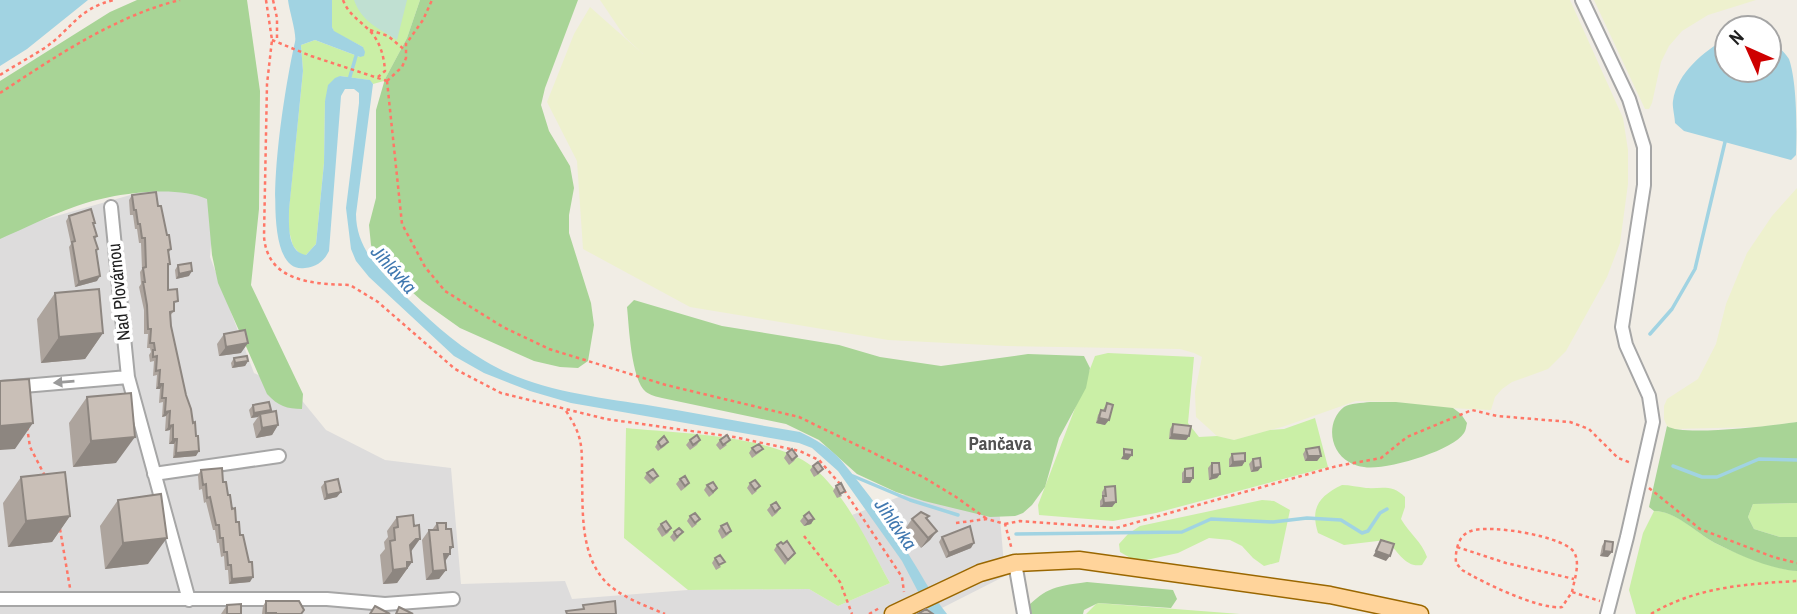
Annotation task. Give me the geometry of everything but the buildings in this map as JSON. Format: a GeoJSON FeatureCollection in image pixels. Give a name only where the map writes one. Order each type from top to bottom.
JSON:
{"type":"FeatureCollection","features":[{"type":"Feature","properties":{"kind":"main road"},"geometry":{"type":"LineString","coordinates":[[891,605],[910,605],[980,573],[1015,563],[1079,560],[1330,595],[1420,614]]}},
{"type":"Feature","properties":{"kind":"street"},"geometry":{"type":"LineString","coordinates":[[1582,0],[1629,99],[1644,147],[1644,186],[1622,327],[1626,345],[1651,405],[1653,422],[1608,609]]}},
{"type":"Feature","properties":{"kind":"street","name":"Nad Plovárnou"},"geometry":{"type":"LineString","coordinates":[[111,208],[128,377],[189,600]]}},
{"type":"Feature","properties":{"kind":"street"},"geometry":{"type":"LineString","coordinates":[[0,388],[128,377]]}},
{"type":"Feature","properties":{"kind":"street"},"geometry":{"type":"LineString","coordinates":[[154,474],[279,456]]}},
{"type":"Feature","properties":{"kind":"street"},"geometry":{"type":"LineString","coordinates":[[1015,563],[1024,614]]}},
{"type":"Feature","properties":{"kind":"street"},"geometry":{"type":"LineString","coordinates":[[0,599],[327,599],[385,604],[453,599]]}},
{"type":"Feature","properties":{"kind":"street"},"geometry":{"type":"LineString","coordinates":[[247,600],[247,614]]}},
{"type":"Feature","properties":{"kind":"path"},"geometry":{"type":"LineString","coordinates":[[0,75],[45,48],[73,20],[97,4],[114,0]]}},
{"type":"Feature","properties":{"kind":"path"},"geometry":{"type":"LineString","coordinates":[[0,93],[66,50],[125,21],[180,0]]}},
{"type":"Feature","properties":{"kind":"path"},"geometry":{"type":"LineString","coordinates":[[266,0],[272,40],[267,84],[265,251],[271,262],[298,280],[357,288],[378,302],[456,369],[501,393],[606,419],[734,436],[800,451],[819,460],[842,487],[902,577],[904,592],[891,605],[869,614]]}},
{"type":"Feature","properties":{"kind":"path"},"geometry":{"type":"LineString","coordinates":[[273,0],[277,18],[277,41]]}},
{"type":"Feature","properties":{"kind":"path"},"geometry":{"type":"LineString","coordinates":[[344,0],[355,19],[369,30],[382,51],[385,71],[378,78]]}},
{"type":"Feature","properties":{"kind":"path"},"geometry":{"type":"LineString","coordinates":[[387,81],[402,66],[406,44],[423,20],[432,0]]}},
{"type":"Feature","properties":{"kind":"path"},"geometry":{"type":"LineString","coordinates":[[369,30],[388,36],[406,51]]}},
{"type":"Feature","properties":{"kind":"path"},"geometry":{"type":"LineString","coordinates":[[272,40],[387,81]]}},
{"type":"Feature","properties":{"kind":"path"},"geometry":{"type":"LineString","coordinates":[[387,81],[402,224],[425,267],[445,290],[503,327],[549,349],[666,386],[799,417],[923,477],[986,519],[1005,524],[1020,521],[1116,528],[1336,466],[1381,458],[1407,437],[1472,410],[1497,416],[1570,422],[1589,429],[1618,458],[1644,466]]}},
{"type":"Feature","properties":{"kind":"path"},"geometry":{"type":"LineString","coordinates":[[566,411],[580,431],[583,523],[589,554],[596,569],[605,582],[630,598],[665,614]]}},
{"type":"Feature","properties":{"kind":"path"},"geometry":{"type":"LineString","coordinates":[[26,422],[30,447],[45,477]]}},
{"type":"Feature","properties":{"kind":"path"},"geometry":{"type":"LineString","coordinates":[[1640,481],[1700,529],[1797,563]]}},
{"type":"Feature","properties":{"kind":"path"},"geometry":{"type":"LineString","coordinates":[[58,517],[72,599]]}},
{"type":"Feature","properties":{"kind":"path"},"geometry":{"type":"LineString","coordinates":[[956,523],[986,519]]}},
{"type":"Feature","properties":{"kind":"path"},"geometry":{"type":"LineString","coordinates":[[1005,524],[1015,563]]}},
{"type":"Feature","properties":{"kind":"path"},"geometry":{"type":"LineString","coordinates":[[1480,529],[1552,538],[1566,544],[1576,555],[1572,592],[1562,607],[1554,608],[1513,595],[1462,570],[1456,563],[1457,547],[1465,534],[1480,529]]}},
{"type":"Feature","properties":{"kind":"path"},"geometry":{"type":"LineString","coordinates":[[804,536],[840,582],[852,614]]}},
{"type":"Feature","properties":{"kind":"path"},"geometry":{"type":"LineString","coordinates":[[1457,547],[1506,563],[1574,579]]}},
{"type":"Feature","properties":{"kind":"path"},"geometry":{"type":"LineString","coordinates":[[1651,614],[1681,598],[1703,592],[1730,586],[1797,581]]}},
{"type":"Feature","properties":{"kind":"path"},"geometry":{"type":"LineString","coordinates":[[1572,592],[1608,609]]}},
{"type":"Feature","properties":{"kind":"shaded area"},"geometry":{"type":"Polygon","coordinates":[[[216,185],[210,257],[254,373],[295,392],[326,430],[385,460],[451,468],[461,584],[565,581],[572,599],[688,590],[809,589],[838,606],[890,583],[852,515],[930,485],[999,507],[1005,576],[936,611],[936,614],[0,614],[0,232],[162,186],[216,185]]]}},
{"type":"Feature","properties":{"kind":"green space"},"geometry":{"type":"Polygon","coordinates":[[[137,0],[247,0],[260,91],[259,209],[251,285],[303,394],[302,409],[283,406],[267,394],[218,283],[212,255],[207,199],[177,192],[104,198],[65,211],[0,239],[0,81],[110,12],[137,0]]]}},
{"type":"Feature","properties":{"kind":"green space"},"geometry":{"type":"Polygon","coordinates":[[[332,0],[420,0],[407,38],[384,81],[373,84],[369,80],[340,76],[325,101],[324,163],[316,244],[306,255],[301,255],[293,246],[289,231],[289,208],[303,71],[301,45],[315,40],[360,57],[363,47],[334,32],[332,0]]]}},
{"type":"Feature","properties":{"kind":"green space"},"geometry":{"type":"Polygon","coordinates":[[[354,0],[407,0],[397,40],[366,19],[354,0]]]}},
{"type":"Feature","properties":{"kind":"green space"},"geometry":{"type":"Polygon","coordinates":[[[420,0],[578,0],[541,105],[549,131],[570,166],[574,188],[569,233],[591,303],[594,325],[588,361],[578,368],[534,361],[460,328],[422,301],[378,261],[371,245],[369,225],[376,198],[376,110],[385,79],[407,38],[420,0]]]}},
{"type":"Feature","properties":{"kind":"green space"},"geometry":{"type":"Polygon","coordinates":[[[600,0],[1570,0],[1623,118],[1628,150],[1628,184],[1620,243],[1607,277],[1566,351],[1548,369],[1512,382],[1502,389],[1495,397],[1491,410],[1356,401],[1285,426],[1234,440],[1217,436],[1196,417],[1195,392],[1202,357],[1194,353],[1180,349],[1007,346],[888,340],[690,307],[583,249],[577,161],[547,102],[574,34],[590,7],[643,54],[625,37],[600,0]]]}},
{"type":"Feature","properties":{"kind":"green space"},"geometry":{"type":"Polygon","coordinates":[[[1594,0],[1756,0],[1708,15],[1682,31],[1669,46],[1661,62],[1652,103],[1649,109],[1645,109],[1594,0]]]}},
{"type":"Feature","properties":{"kind":"green space"},"geometry":{"type":"Polygon","coordinates":[[[1797,188],[1797,422],[1758,427],[1672,429],[1664,419],[1667,399],[1698,379],[1716,344],[1726,304],[1747,253],[1772,216],[1797,188]]]}},
{"type":"Feature","properties":{"kind":"green space"},"geometry":{"type":"Polygon","coordinates":[[[634,300],[722,326],[839,345],[880,357],[941,366],[1028,354],[1084,356],[1090,368],[1086,388],[1059,438],[1045,487],[1023,513],[990,517],[896,492],[857,474],[819,440],[786,424],[660,398],[648,393],[637,376],[632,352],[627,307],[634,300]]]}},
{"type":"Feature","properties":{"kind":"green space"},"geometry":{"type":"Polygon","coordinates":[[[1108,353],[1194,357],[1188,423],[1199,437],[1217,436],[1234,440],[1284,429],[1315,418],[1328,467],[1156,513],[1113,521],[1039,515],[1038,505],[1095,356],[1108,353]]]}},
{"type":"Feature","properties":{"kind":"green space"},"geometry":{"type":"Polygon","coordinates":[[[1370,402],[1453,408],[1467,423],[1466,430],[1457,440],[1433,453],[1387,466],[1358,466],[1337,451],[1332,428],[1338,413],[1344,407],[1370,402]]]}},
{"type":"Feature","properties":{"kind":"green space"},"geometry":{"type":"Polygon","coordinates":[[[1797,422],[1797,503],[1753,504],[1748,517],[1754,529],[1780,537],[1797,537],[1797,571],[1744,557],[1715,543],[1678,518],[1649,507],[1667,426],[1676,429],[1709,430],[1797,422]]]}},
{"type":"Feature","properties":{"kind":"green space"},"geometry":{"type":"Polygon","coordinates":[[[626,428],[724,437],[774,448],[796,456],[813,467],[837,492],[890,583],[838,606],[809,589],[688,590],[624,538],[626,428]]]}},
{"type":"Feature","properties":{"kind":"green space"},"geometry":{"type":"Polygon","coordinates":[[[1342,485],[1391,489],[1405,497],[1401,519],[1425,552],[1427,557],[1422,565],[1406,561],[1386,540],[1344,545],[1318,533],[1315,516],[1318,504],[1327,494],[1342,485]]]}},
{"type":"Feature","properties":{"kind":"green space"},"geometry":{"type":"Polygon","coordinates":[[[1262,500],[1274,501],[1290,510],[1279,562],[1264,566],[1242,546],[1230,540],[1209,538],[1178,553],[1142,561],[1134,560],[1120,552],[1119,544],[1140,526],[1262,500]]]}},
{"type":"Feature","properties":{"kind":"green space"},"geometry":{"type":"Polygon","coordinates":[[[1797,503],[1797,537],[1780,537],[1754,529],[1748,517],[1753,504],[1797,503]]]}},
{"type":"Feature","properties":{"kind":"green space"},"geometry":{"type":"Polygon","coordinates":[[[1654,511],[1678,518],[1715,543],[1734,552],[1766,564],[1797,571],[1797,614],[1636,614],[1629,590],[1643,533],[1654,511]]]}},
{"type":"Feature","properties":{"kind":"green space"},"geometry":{"type":"Polygon","coordinates":[[[1087,582],[1173,590],[1177,599],[1171,608],[1098,603],[1084,610],[1083,614],[1020,614],[1049,590],[1087,582]]]}},
{"type":"Feature","properties":{"kind":"green space"},"geometry":{"type":"Polygon","coordinates":[[[1097,603],[1240,614],[1086,614],[1097,603]]]}},
{"type":"Feature","properties":{"kind":"water"},"geometry":{"type":"Polygon","coordinates":[[[0,0],[88,0],[27,49],[0,66],[0,0]]]}},
{"type":"Feature","properties":{"kind":"water"},"geometry":{"type":"Polygon","coordinates":[[[288,0],[332,0],[334,31],[363,47],[365,52],[364,56],[360,57],[315,40],[301,45],[303,71],[289,210],[290,237],[295,249],[306,255],[316,244],[328,85],[340,76],[370,80],[373,84],[356,214],[357,226],[364,247],[376,265],[429,319],[461,346],[485,361],[545,386],[800,432],[816,440],[840,459],[869,495],[947,614],[933,614],[925,605],[902,561],[838,471],[812,448],[799,443],[571,403],[484,373],[454,356],[369,277],[356,261],[351,249],[346,208],[359,103],[359,93],[354,89],[345,89],[341,96],[329,251],[320,263],[313,266],[305,268],[288,262],[279,241],[275,208],[280,129],[295,38],[288,0]]]}},
{"type":"Feature","properties":{"kind":"water"},"geometry":{"type":"Polygon","coordinates":[[[1713,47],[1713,84],[1783,84],[1783,51],[1789,59],[1794,80],[1796,119],[1796,155],[1791,160],[1684,131],[1675,123],[1673,101],[1680,81],[1713,47]]]}},
{"type":"Feature","properties":{"kind":"waterway"},"geometry":{"type":"LineString","coordinates":[[349,80],[356,56]]}},
{"type":"Feature","properties":{"kind":"waterway"},"geometry":{"type":"LineString","coordinates":[[1650,334],[1672,309],[1695,269],[1725,142]]}},
{"type":"Feature","properties":{"kind":"waterway"},"geometry":{"type":"LineString","coordinates":[[1673,466],[1702,477],[1717,477],[1759,459],[1797,460]]}},
{"type":"Feature","properties":{"kind":"waterway","name":"Jihlávka"},"geometry":{"type":"LineString","coordinates":[[849,477],[853,476],[910,500],[958,515]]}},
{"type":"Feature","properties":{"kind":"waterway"},"geometry":{"type":"LineString","coordinates":[[1016,534],[1182,532],[1211,519],[1273,522],[1307,518],[1341,520],[1362,533],[1368,531],[1380,513],[1387,509]]}},
{"type":"Feature","properties":{"kind":"district","name":"Pančava"},"geometry":{"type":"Point","coordinates":[1000,443]}}]}
